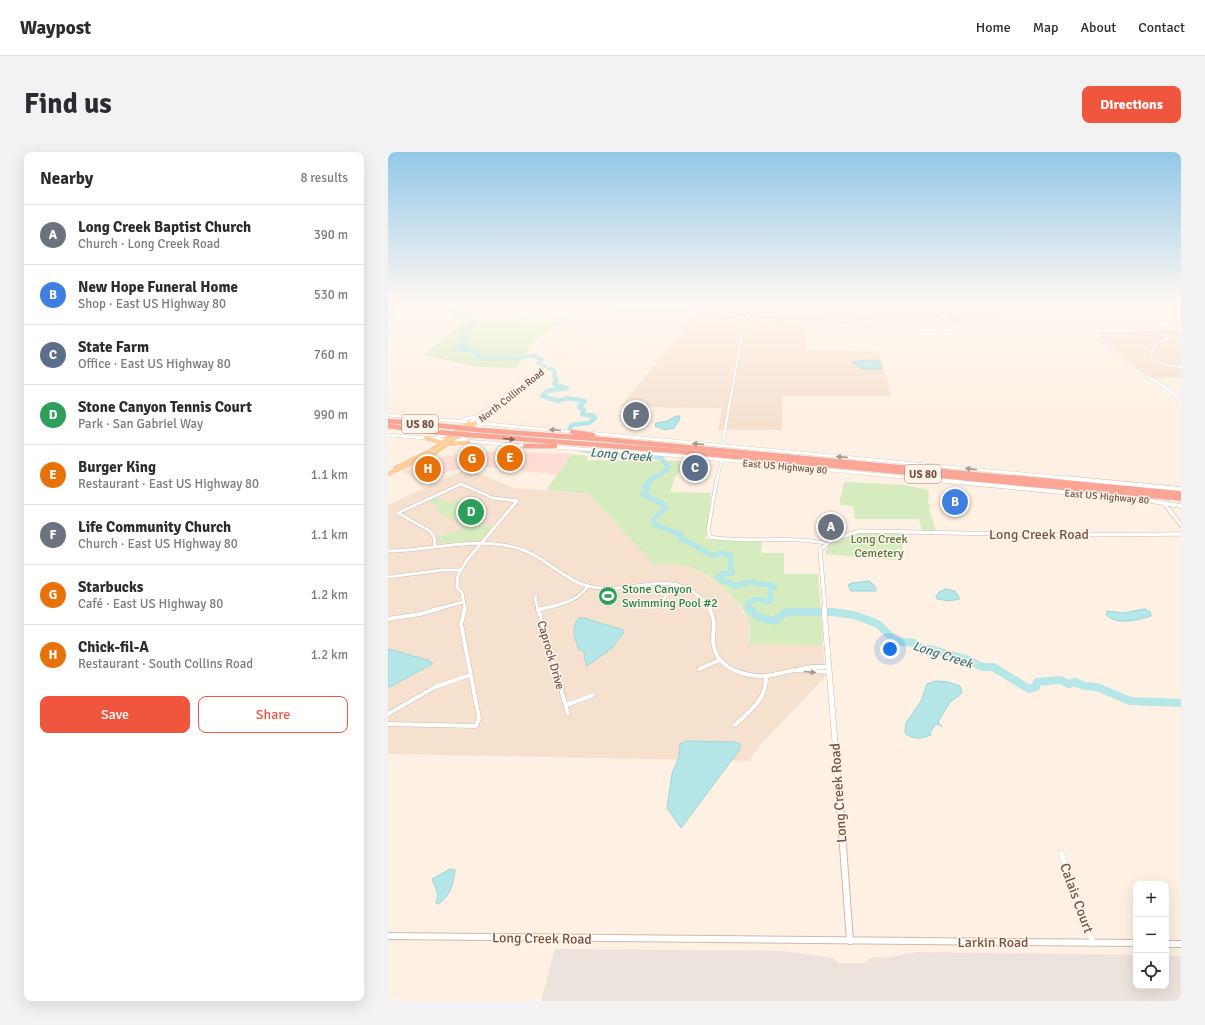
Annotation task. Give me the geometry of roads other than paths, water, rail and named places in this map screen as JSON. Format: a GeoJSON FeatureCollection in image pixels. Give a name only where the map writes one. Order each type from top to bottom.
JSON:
{"type":"FeatureCollection","features":[{"type":"Feature","properties":{"kind":"highway","name":"US 80"},"geometry":{"type":"LineString","coordinates":[[388,421],[1181,498]]}},
{"type":"Feature","properties":{"kind":"highway","name":"US 80"},"geometry":{"type":"LineString","coordinates":[[388,426],[470,435],[666,448],[1181,494]]}},
{"type":"Feature","properties":{"kind":"highway"},"geometry":{"type":"LineString","coordinates":[[572,432],[666,448]]}},
{"type":"Feature","properties":{"kind":"highway"},"geometry":{"type":"LineString","coordinates":[[525,446],[666,448]]}},
{"type":"Feature","properties":{"kind":"main road","name":"East US Highway 80"},"geometry":{"type":"LineString","coordinates":[[388,415],[1181,488]]}},
{"type":"Feature","properties":{"kind":"main road"},"geometry":{"type":"LineString","coordinates":[[455,421],[478,416]]}},
{"type":"Feature","properties":{"kind":"main road"},"geometry":{"type":"LineString","coordinates":[[484,416],[482,420],[487,424]]}},
{"type":"Feature","properties":{"kind":"main road"},"geometry":{"type":"LineString","coordinates":[[426,438],[446,435],[460,424],[455,421]]}},
{"type":"Feature","properties":{"kind":"main road"},"geometry":{"type":"LineString","coordinates":[[440,447],[446,439],[469,422]]}},
{"type":"Feature","properties":{"kind":"main road"},"geometry":{"type":"LineString","coordinates":[[388,474],[416,463],[453,440],[475,423]]}},
{"type":"Feature","properties":{"kind":"main road"},"geometry":{"type":"LineString","coordinates":[[469,442],[464,440],[464,436],[474,428],[487,424]]}},
{"type":"Feature","properties":{"kind":"main road","name":"East US Highway 80"},"geometry":{"type":"LineString","coordinates":[[388,435],[722,460],[1164,502],[1181,506]]}},
{"type":"Feature","properties":{"kind":"main road"},"geometry":{"type":"LineString","coordinates":[[426,438],[440,442],[440,447]]}},
{"type":"Feature","properties":{"kind":"main road"},"geometry":{"type":"LineString","coordinates":[[388,471],[440,447],[456,442],[469,442]]}},
{"type":"Feature","properties":{"kind":"street","name":"North Collins Road"},"geometry":{"type":"LineString","coordinates":[[469,422],[551,363],[574,343]]}},
{"type":"Feature","properties":{"kind":"street"},"geometry":{"type":"LineString","coordinates":[[722,446],[741,343]]}},
{"type":"Feature","properties":{"kind":"street"},"geometry":{"type":"LineString","coordinates":[[1105,343],[1131,367],[1162,385],[1181,401]]}},
{"type":"Feature","properties":{"kind":"street"},"geometry":{"type":"LineString","coordinates":[[1157,343],[1150,356],[1165,365],[1181,367]]}},
{"type":"Feature","properties":{"kind":"street","name":"North Collins Road"},"geometry":{"type":"LineString","coordinates":[[475,423],[541,370]]}},
{"type":"Feature","properties":{"kind":"street"},"geometry":{"type":"LineString","coordinates":[[722,460],[718,471],[708,530],[710,537],[727,539],[811,540],[825,543]]}},
{"type":"Feature","properties":{"kind":"street"},"geometry":{"type":"LineString","coordinates":[[388,724],[476,726],[479,718],[461,624],[464,614],[464,602],[462,593],[457,587],[457,580],[460,570],[517,501],[493,498],[461,484],[398,513],[430,531],[434,537],[435,546]]}},
{"type":"Feature","properties":{"kind":"street"},"geometry":{"type":"LineString","coordinates":[[1164,502],[1181,525]]}},
{"type":"Feature","properties":{"kind":"street","name":"Long Creek Road"},"geometry":{"type":"LineString","coordinates":[[388,936],[850,941],[820,550],[825,543],[852,532],[860,531],[1054,535],[1181,534]]}},
{"type":"Feature","properties":{"kind":"street"},"geometry":{"type":"LineString","coordinates":[[388,551],[402,551],[458,543],[480,544],[520,549],[529,552],[576,581],[588,586],[618,587],[650,582],[676,584],[696,593],[709,607],[714,616],[715,627],[713,647],[720,660],[732,670],[766,676],[796,670],[829,670]]}},
{"type":"Feature","properties":{"kind":"street"},"geometry":{"type":"LineString","coordinates":[[388,577],[443,570],[460,570]]}},
{"type":"Feature","properties":{"kind":"street"},"geometry":{"type":"LineString","coordinates":[[656,607],[676,584]]}},
{"type":"Feature","properties":{"kind":"street"},"geometry":{"type":"LineString","coordinates":[[538,610],[578,597],[588,586]]}},
{"type":"Feature","properties":{"kind":"street","name":"Caprock Drive"},"geometry":{"type":"LineString","coordinates":[[536,596],[535,598],[538,610],[568,714]]}},
{"type":"Feature","properties":{"kind":"street"},"geometry":{"type":"LineString","coordinates":[[388,619],[420,614],[464,602]]}},
{"type":"Feature","properties":{"kind":"street"},"geometry":{"type":"LineString","coordinates":[[699,669],[720,660]]}},
{"type":"Feature","properties":{"kind":"street"},"geometry":{"type":"LineString","coordinates":[[388,714],[435,687],[470,675]]}},
{"type":"Feature","properties":{"kind":"street"},"geometry":{"type":"LineString","coordinates":[[735,725],[762,698],[766,688],[766,676]]}},
{"type":"Feature","properties":{"kind":"street"},"geometry":{"type":"LineString","coordinates":[[566,705],[593,695]]}},
{"type":"Feature","properties":{"kind":"street","name":"Calais Court"},"geometry":{"type":"LineString","coordinates":[[1061,853],[1093,942]]}},
{"type":"Feature","properties":{"kind":"street","name":"Larkin Road"},"geometry":{"type":"LineString","coordinates":[[850,941],[1133,943]]}},
{"type":"Feature","properties":{"kind":"street"},"geometry":{"type":"LineString","coordinates":[[1169,944],[1181,944]]}},
{"type":"Feature","properties":{"kind":"water"},"geometry":{"type":"Polygon","coordinates":[[[869,360],[879,361],[882,369],[862,369],[853,362],[869,360]]]}},
{"type":"Feature","properties":{"kind":"water"},"geometry":{"type":"Polygon","coordinates":[[[676,416],[680,416],[674,428],[665,430],[655,426],[656,423],[667,421],[676,416]]]}},
{"type":"Feature","properties":{"kind":"water"},"geometry":{"type":"Polygon","coordinates":[[[869,581],[876,588],[876,591],[851,591],[848,585],[852,583],[869,581]]]}},
{"type":"Feature","properties":{"kind":"water"},"geometry":{"type":"Polygon","coordinates":[[[946,589],[955,591],[960,599],[949,601],[937,599],[936,597],[939,592],[946,589]]]}},
{"type":"Feature","properties":{"kind":"water"},"geometry":{"type":"Polygon","coordinates":[[[1145,609],[1150,612],[1151,616],[1127,621],[1115,620],[1106,614],[1107,611],[1123,613],[1145,609]]]}},
{"type":"Feature","properties":{"kind":"water"},"geometry":{"type":"Polygon","coordinates":[[[579,618],[584,618],[623,630],[624,632],[612,648],[587,666],[584,656],[585,654],[579,650],[574,634],[576,622],[579,618]]]}},
{"type":"Feature","properties":{"kind":"water"},"geometry":{"type":"Polygon","coordinates":[[[388,649],[411,655],[413,657],[416,656],[425,660],[428,659],[429,662],[432,662],[432,664],[388,688],[388,649]]]}},
{"type":"Feature","properties":{"kind":"water"},"geometry":{"type":"Polygon","coordinates":[[[936,681],[948,682],[960,686],[962,691],[960,695],[950,702],[938,722],[942,727],[938,724],[934,725],[933,730],[930,731],[931,735],[921,738],[911,737],[905,733],[906,723],[921,701],[927,684],[936,681]]]}},
{"type":"Feature","properties":{"kind":"water"},"geometry":{"type":"Polygon","coordinates":[[[687,741],[735,742],[740,744],[740,749],[681,828],[667,808],[672,774],[679,757],[680,744],[687,741]]]}},
{"type":"Feature","properties":{"kind":"water"},"geometry":{"type":"Polygon","coordinates":[[[450,869],[455,870],[454,879],[446,898],[438,904],[436,903],[438,894],[432,879],[450,869]]]}},
{"type":"Feature","properties":{"kind":"waterway","name":"Long Creek"},"geometry":{"type":"LineString","coordinates":[[462,343],[460,344],[467,347],[452,350],[478,350],[473,353],[479,356],[477,358],[490,357],[490,359],[500,357],[514,359],[536,355],[535,357],[542,359],[538,363],[555,371],[554,377],[557,380],[554,384],[567,388],[547,391],[542,396],[559,401],[567,398],[585,401],[579,407],[584,410],[582,414],[594,416],[595,418],[589,423],[572,425],[570,428]]}},
{"type":"Feature","properties":{"kind":"waterway","name":"Long Creek"},"geometry":{"type":"LineString","coordinates":[[582,450],[621,455],[644,455],[661,458],[669,467],[661,474],[653,478]]}},
{"type":"Feature","properties":{"kind":"waterway","name":"Long Creek"},"geometry":{"type":"LineString","coordinates":[[653,478],[645,486],[648,488],[646,493],[643,494],[665,505],[665,508],[654,519],[654,524],[681,535],[681,539],[708,554],[714,555],[722,553],[731,556],[730,566],[732,573],[722,574],[718,577],[720,580],[728,582],[734,586],[749,582],[774,586],[770,591],[771,600],[768,602],[754,600],[747,604],[750,609]]}},
{"type":"Feature","properties":{"kind":"waterway","name":"Long Creek"},"geometry":{"type":"LineString","coordinates":[[750,609],[758,617],[774,621],[786,612],[832,612],[854,615],[878,624],[895,641],[914,643],[922,649],[930,649],[969,660],[982,667],[993,667],[1029,689],[1036,687],[1037,682],[1060,680],[1069,684],[1075,682],[1084,686],[1097,687],[1130,701],[1181,703]]}},
{"type":"Feature","properties":{"kind":"place","name":"Life Community Church"},"geometry":{"type":"Point","coordinates":[636,415]}},
{"type":"Feature","properties":{"kind":"place","name":"Burger King"},"geometry":{"type":"Point","coordinates":[510,458]}},
{"type":"Feature","properties":{"kind":"place","name":"Starbucks"},"geometry":{"type":"Point","coordinates":[472,459]}},
{"type":"Feature","properties":{"kind":"place","name":"State Farm"},"geometry":{"type":"Point","coordinates":[695,468]}},
{"type":"Feature","properties":{"kind":"place","name":"Chick-fil-A"},"geometry":{"type":"Point","coordinates":[428,469]}},
{"type":"Feature","properties":{"kind":"place","name":"New Hope Funeral Home"},"geometry":{"type":"Point","coordinates":[955,502]}},
{"type":"Feature","properties":{"kind":"place","name":"Stone Canyon Tennis Court"},"geometry":{"type":"Point","coordinates":[471,512]}},
{"type":"Feature","properties":{"kind":"place","name":"Long Creek Baptist Church"},"geometry":{"type":"Point","coordinates":[831,527]}},
{"type":"Feature","properties":{"kind":"place","name":"Stone Canyon Swimming Pool #2"},"geometry":{"type":"Point","coordinates":[608,596]}},
{"type":"Feature","properties":{"kind":"park label","name":"Long Creek Cemetery"},"geometry":{"type":"Point","coordinates":[879,546]}}]}
